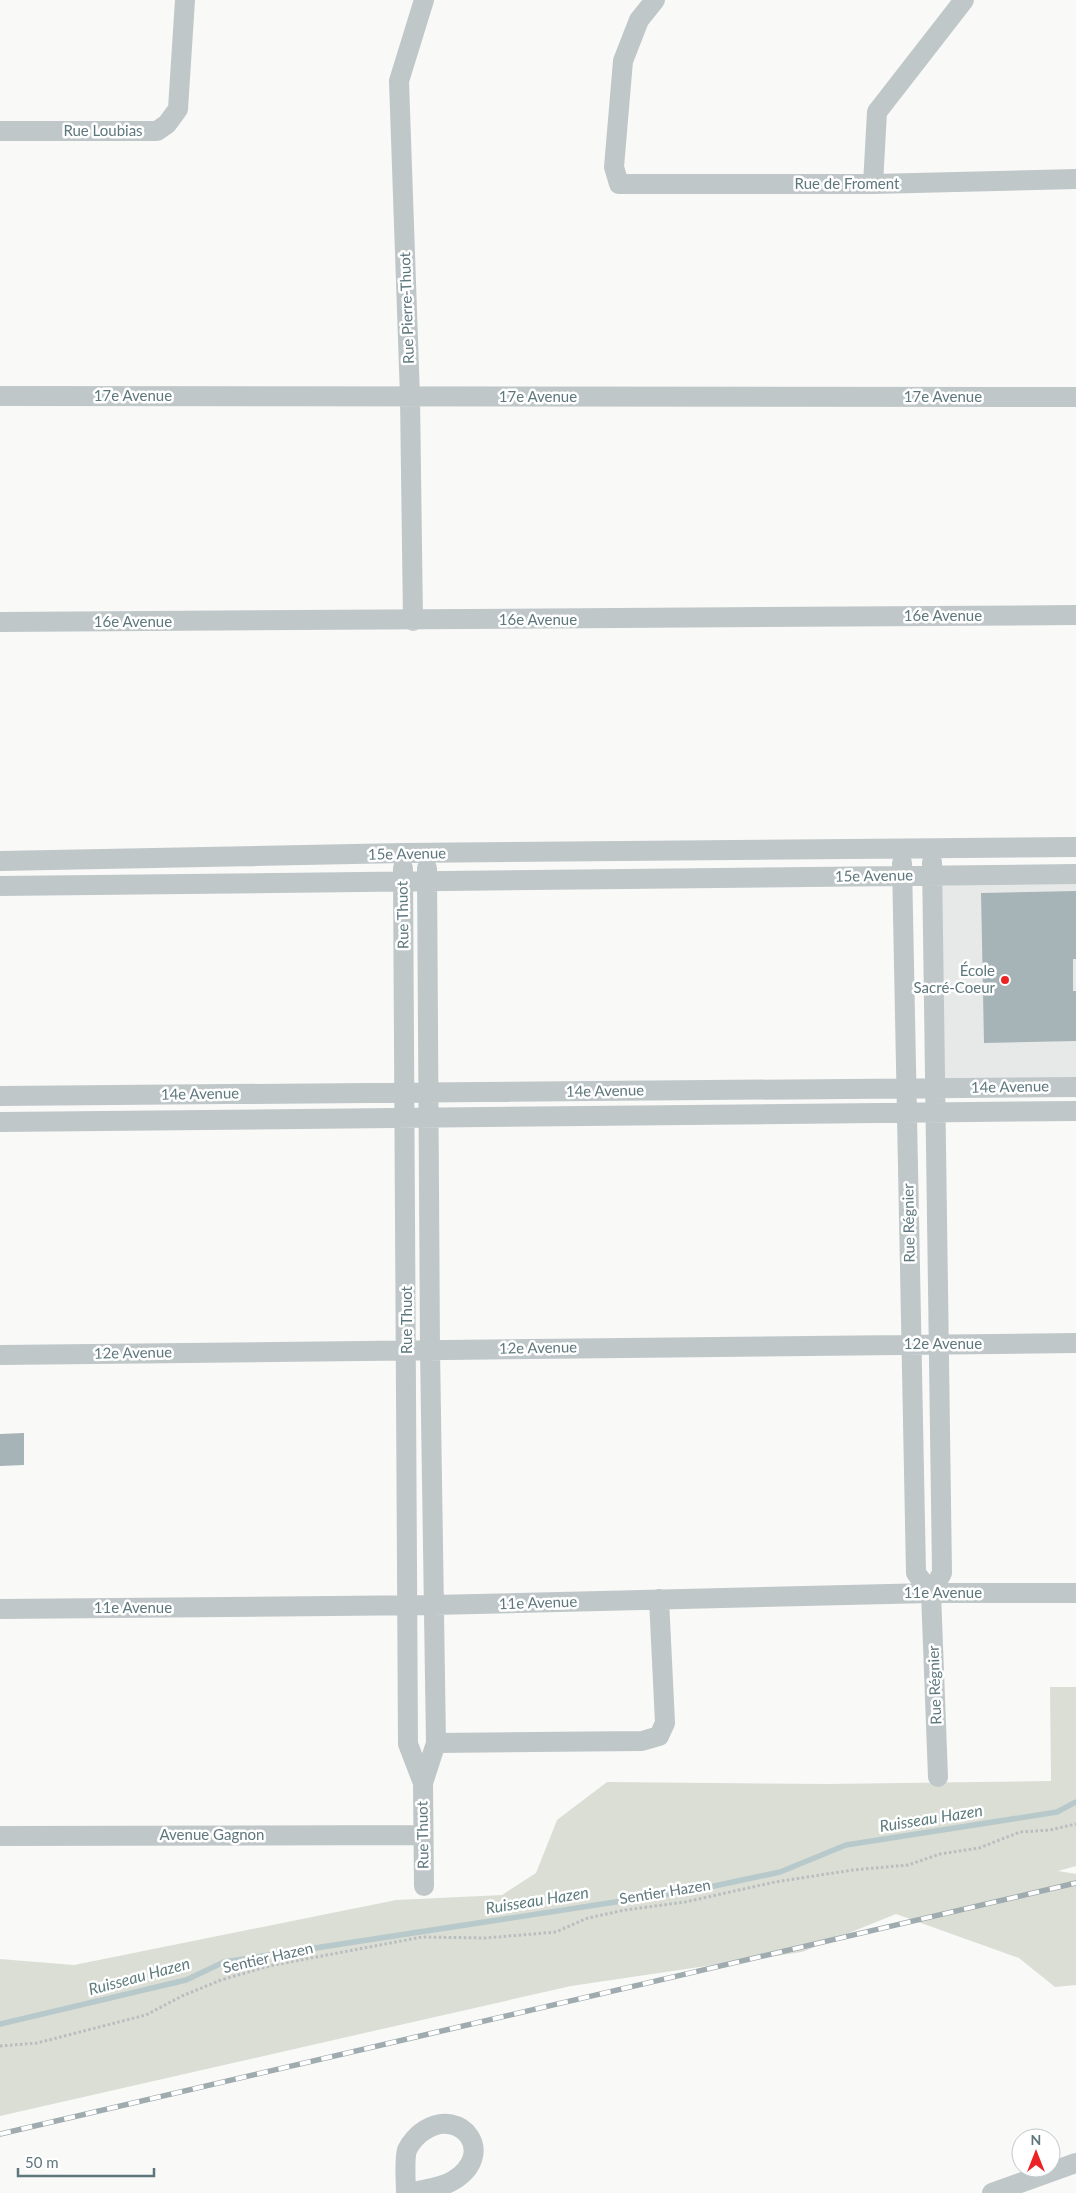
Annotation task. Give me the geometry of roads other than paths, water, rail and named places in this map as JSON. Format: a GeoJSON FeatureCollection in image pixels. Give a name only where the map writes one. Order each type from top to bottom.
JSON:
{"type":"FeatureCollection","features":[{"type":"Feature","properties":{"kind":"street","name":"Rue Loubias"},"geometry":{"type":"LineString","coordinates":[[0,131],[157,131],[167,124],[178,109],[185,0]]}},
{"type":"Feature","properties":{"kind":"street","name":"Rue Pierre-Thuot"},"geometry":{"type":"LineString","coordinates":[[413,621],[410,397],[399,81],[424,0]]}},
{"type":"Feature","properties":{"kind":"street","name":"Rue de Froment"},"geometry":{"type":"LineString","coordinates":[[656,0],[639,20],[623,61],[614,167],[619,184],[873,184],[1076,179]]}},
{"type":"Feature","properties":{"kind":"street"},"geometry":{"type":"LineString","coordinates":[[873,184],[877,112],[964,0]]}},
{"type":"Feature","properties":{"kind":"street","name":"17e Avenue"},"geometry":{"type":"LineString","coordinates":[[0,396],[1076,397]]}},
{"type":"Feature","properties":{"kind":"street","name":"16e Avenue"},"geometry":{"type":"LineString","coordinates":[[0,622],[413,621],[1076,615]]}},
{"type":"Feature","properties":{"kind":"street","name":"15e Avenue"},"geometry":{"type":"LineString","coordinates":[[0,861],[403,853],[1076,847]]}},
{"type":"Feature","properties":{"kind":"street","name":"Rue Régnier"},"geometry":{"type":"LineString","coordinates":[[902,848],[916,1573],[932,1593]]}},
{"type":"Feature","properties":{"kind":"street","name":"Rue Régnier"},"geometry":{"type":"LineString","coordinates":[[932,848],[942,1573],[932,1593],[938,1777]]}},
{"type":"Feature","properties":{"kind":"street"},"geometry":{"type":"LineString","coordinates":[[672,878],[673,851]]}},
{"type":"Feature","properties":{"kind":"street","name":"Rue Thuot"},"geometry":{"type":"LineString","coordinates":[[403,853],[408,1744],[423,1783]]}},
{"type":"Feature","properties":{"kind":"street","name":"Rue Thuot"},"geometry":{"type":"LineString","coordinates":[[424,1886],[423,1783],[436,1743],[430,1349],[427,853]]}},
{"type":"Feature","properties":{"kind":"street"},"geometry":{"type":"LineString","coordinates":[[141,858],[141,885]]}},
{"type":"Feature","properties":{"kind":"street","name":"15e Avenue"},"geometry":{"type":"LineString","coordinates":[[0,886],[1076,874]]}},
{"type":"Feature","properties":{"kind":"street","name":"14e Avenue"},"geometry":{"type":"LineString","coordinates":[[0,1096],[1076,1087]]}},
{"type":"Feature","properties":{"kind":"street"},"geometry":{"type":"LineString","coordinates":[[134,1095],[135,1121]]}},
{"type":"Feature","properties":{"kind":"street","name":"14e Avenue"},"geometry":{"type":"LineString","coordinates":[[0,1122],[1076,1112]]}},
{"type":"Feature","properties":{"kind":"street","name":"12e Avenue"},"geometry":{"type":"LineString","coordinates":[[0,1355],[1076,1343]]}},
{"type":"Feature","properties":{"kind":"street","name":"11e Avenue"},"geometry":{"type":"LineString","coordinates":[[0,1609],[408,1606],[932,1593],[1076,1593]]}},
{"type":"Feature","properties":{"kind":"street"},"geometry":{"type":"LineString","coordinates":[[436,1743],[642,1741],[659,1736],[664,1723],[659,1599]]}},
{"type":"Feature","properties":{"kind":"street","name":"Avenue Gagnon"},"geometry":{"type":"LineString","coordinates":[[0,1836],[423,1835]]}},
{"type":"Feature","properties":{"kind":"street"},"geometry":{"type":"LineString","coordinates":[[992,2193],[1076,2163]]}},
{"type":"Feature","properties":{"kind":"waterway","name":"Ruisseau Hazen"},"geometry":{"type":"LineString","coordinates":[[0,2024],[186,1980],[224,1962],[700,1889],[780,1872],[846,1845],[1057,1812],[1076,1802]]}},
{"type":"Feature","properties":{"kind":"railway"},"geometry":{"type":"LineString","coordinates":[[0,2134],[1076,1883]]}},
{"type":"Feature","properties":{"kind":"place","name":"École Sacré-Coeur"},"geometry":{"type":"Point","coordinates":[1005,980]}}]}
